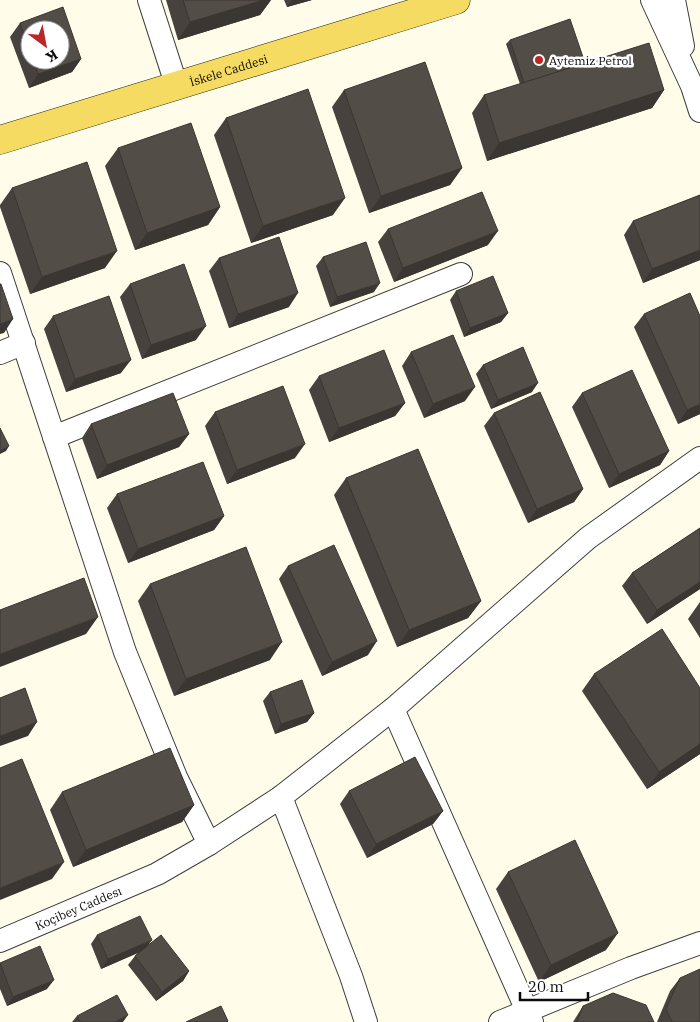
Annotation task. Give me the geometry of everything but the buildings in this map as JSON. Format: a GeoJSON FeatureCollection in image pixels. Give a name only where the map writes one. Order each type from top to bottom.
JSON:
{"type":"FeatureCollection","features":[{"type":"Feature","properties":{"kind":"main road","name":"İskele Caddesi"},"geometry":{"type":"LineString","coordinates":[[0,140],[456,0]]}},
{"type":"Feature","properties":{"kind":"street"},"geometry":{"type":"LineString","coordinates":[[149,0],[177,87]]}},
{"type":"Feature","properties":{"kind":"street"},"geometry":{"type":"LineString","coordinates":[[652,0],[692,86]]}},
{"type":"Feature","properties":{"kind":"street"},"geometry":{"type":"LineString","coordinates":[[674,0],[692,86],[700,111]]}},
{"type":"Feature","properties":{"kind":"street"},"geometry":{"type":"LineString","coordinates":[[0,273],[125,652],[176,776],[209,844]]}},
{"type":"Feature","properties":{"kind":"street"},"geometry":{"type":"LineString","coordinates":[[54,437],[461,274]]}},
{"type":"Feature","properties":{"kind":"street"},"geometry":{"type":"LineString","coordinates":[[0,353],[24,343]]}},
{"type":"Feature","properties":{"kind":"street","name":"Koçibey Caddesı"},"geometry":{"type":"LineString","coordinates":[[0,941],[157,874],[209,844],[281,798],[393,709],[588,538],[700,458]]}},
{"type":"Feature","properties":{"kind":"street"},"geometry":{"type":"LineString","coordinates":[[393,709],[530,1017]]}},
{"type":"Feature","properties":{"kind":"street"},"geometry":{"type":"LineString","coordinates":[[281,798],[351,976],[366,1022]]}},
{"type":"Feature","properties":{"kind":"street"},"geometry":{"type":"LineString","coordinates":[[500,1022],[530,1017],[631,968],[700,943]]}},
{"type":"Feature","properties":{"kind":"place","name":"Aytemiz Petrol"},"geometry":{"type":"Point","coordinates":[539,60]}}]}
